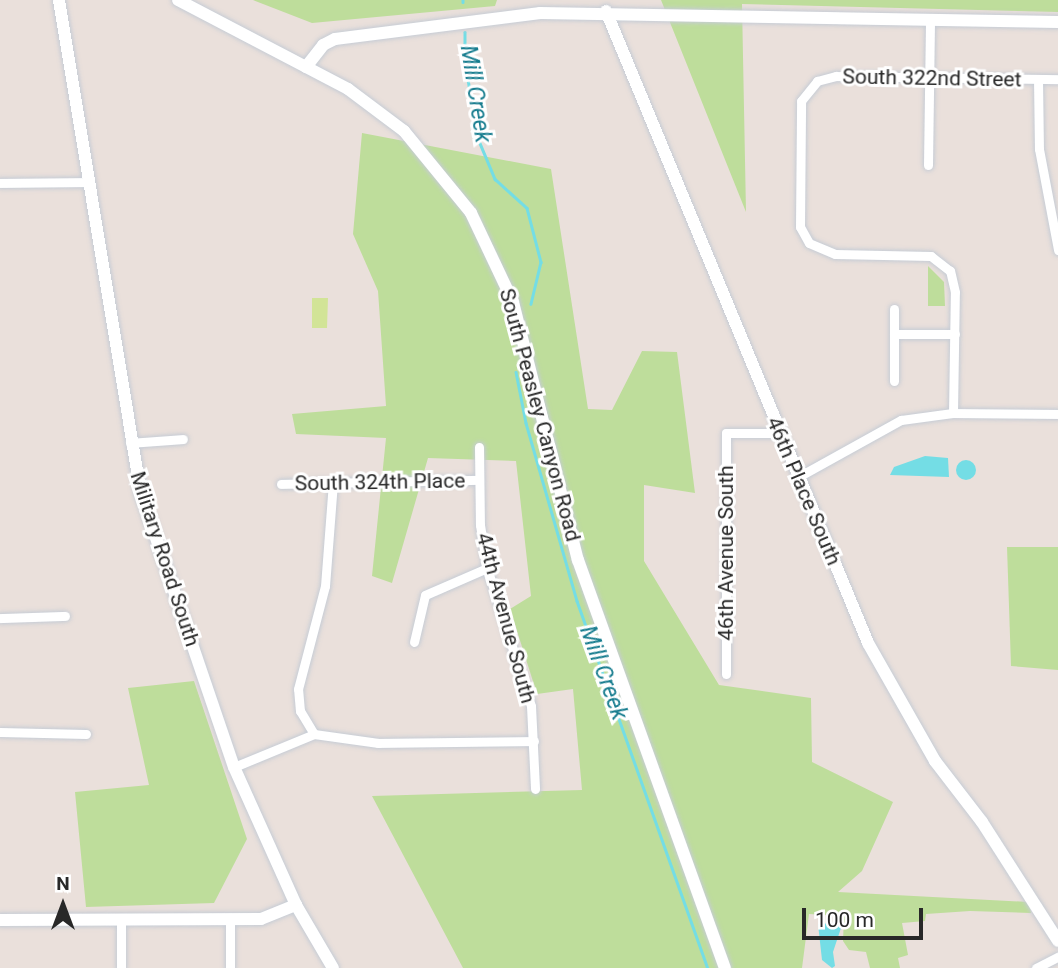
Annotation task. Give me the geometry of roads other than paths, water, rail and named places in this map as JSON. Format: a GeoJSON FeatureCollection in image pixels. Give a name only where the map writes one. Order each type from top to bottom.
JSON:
{"type":"FeatureCollection","features":[{"type":"Feature","properties":{"kind":"main road","name":"Military Road South"},"geometry":{"type":"LineString","coordinates":[[59,0],[130,443],[141,494],[234,767],[296,905],[333,968]]}},
{"type":"Feature","properties":{"kind":"main road"},"geometry":{"type":"LineString","coordinates":[[62,18],[67,0]]}},
{"type":"Feature","properties":{"kind":"main road","name":"South Peasley Canyon Road"},"geometry":{"type":"LineString","coordinates":[[178,0],[348,89],[404,131],[471,213],[505,280],[578,560],[725,968]]}},
{"type":"Feature","properties":{"kind":"main road"},"geometry":{"type":"LineString","coordinates":[[306,67],[323,45],[335,39],[608,6],[1058,22]]}},
{"type":"Feature","properties":{"kind":"main road","name":"46th Place South"},"geometry":{"type":"LineString","coordinates":[[608,6],[798,477],[897,701],[1058,941]]}},
{"type":"Feature","properties":{"kind":"main road"},"geometry":{"type":"LineString","coordinates":[[0,920],[121,922],[230,919],[275,916],[296,905]]}},
{"type":"Feature","properties":{"kind":"street"},"geometry":{"type":"LineString","coordinates":[[928,165],[930,19]]}},
{"type":"Feature","properties":{"kind":"street","name":"South 322nd Street"},"geometry":{"type":"LineString","coordinates":[[955,334],[954,280],[942,262],[915,253],[824,253],[809,243],[800,227],[799,108],[808,88],[836,76],[1058,79]]}},
{"type":"Feature","properties":{"kind":"street"},"geometry":{"type":"LineString","coordinates":[[1038,79],[1039,149],[1058,250]]}},
{"type":"Feature","properties":{"kind":"street"},"geometry":{"type":"LineString","coordinates":[[0,183],[89,182]]}},
{"type":"Feature","properties":{"kind":"street"},"geometry":{"type":"LineString","coordinates":[[894,309],[894,381]]}},
{"type":"Feature","properties":{"kind":"street"},"geometry":{"type":"LineString","coordinates":[[894,334],[955,334],[953,413]]}},
{"type":"Feature","properties":{"kind":"street"},"geometry":{"type":"LineString","coordinates":[[798,477],[901,420],[953,413],[1058,414]]}},
{"type":"Feature","properties":{"kind":"street","name":"46th Avenue South"},"geometry":{"type":"LineString","coordinates":[[726,674],[726,433],[780,433]]}},
{"type":"Feature","properties":{"kind":"street"},"geometry":{"type":"LineString","coordinates":[[130,443],[183,439]]}},
{"type":"Feature","properties":{"kind":"street","name":"44th Avenue South"},"geometry":{"type":"LineString","coordinates":[[479,447],[478,480],[487,568],[521,664],[531,706],[535,789]]}},
{"type":"Feature","properties":{"kind":"street","name":"South 324th Place"},"geometry":{"type":"LineString","coordinates":[[281,484],[478,480]]}},
{"type":"Feature","properties":{"kind":"street"},"geometry":{"type":"LineString","coordinates":[[314,734],[300,711],[298,689],[325,586],[332,483]]}},
{"type":"Feature","properties":{"kind":"street"},"geometry":{"type":"LineString","coordinates":[[414,642],[425,595],[487,568]]}},
{"type":"Feature","properties":{"kind":"street"},"geometry":{"type":"LineString","coordinates":[[0,618],[65,616]]}},
{"type":"Feature","properties":{"kind":"street"},"geometry":{"type":"LineString","coordinates":[[0,732],[86,734]]}},
{"type":"Feature","properties":{"kind":"street"},"geometry":{"type":"LineString","coordinates":[[234,767],[314,734],[378,743],[534,741]]}},
{"type":"Feature","properties":{"kind":"street"},"geometry":{"type":"LineString","coordinates":[[230,919],[230,968]]}},
{"type":"Feature","properties":{"kind":"street"},"geometry":{"type":"LineString","coordinates":[[121,922],[121,968]]}},
{"type":"Feature","properties":{"kind":"street"},"geometry":{"type":"LineString","coordinates":[[1036,968],[1058,957]]}},
{"type":"Feature","properties":{"kind":"water"},"geometry":{"type":"Polygon","coordinates":[[[925,456],[948,458],[949,477],[890,475],[894,467],[925,456]]]}},
{"type":"Feature","properties":{"kind":"water"},"geometry":{"type":"Polygon","coordinates":[[[966,460],[973,463],[976,470],[973,477],[966,480],[959,477],[956,470],[959,463],[966,460]]]}},
{"type":"Feature","properties":{"kind":"water"},"geometry":{"type":"Polygon","coordinates":[[[843,922],[833,952],[835,966],[832,968],[822,960],[818,924],[843,922]]]}},
{"type":"Feature","properties":{"kind":"waterway","name":"Mill Creek"},"geometry":{"type":"LineString","coordinates":[[465,32],[465,60],[477,136],[495,179],[527,208],[541,262],[531,304]]}},
{"type":"Feature","properties":{"kind":"waterway","name":"Mill Creek"},"geometry":{"type":"LineString","coordinates":[[516,372],[526,423],[577,601],[708,968]]}}]}
